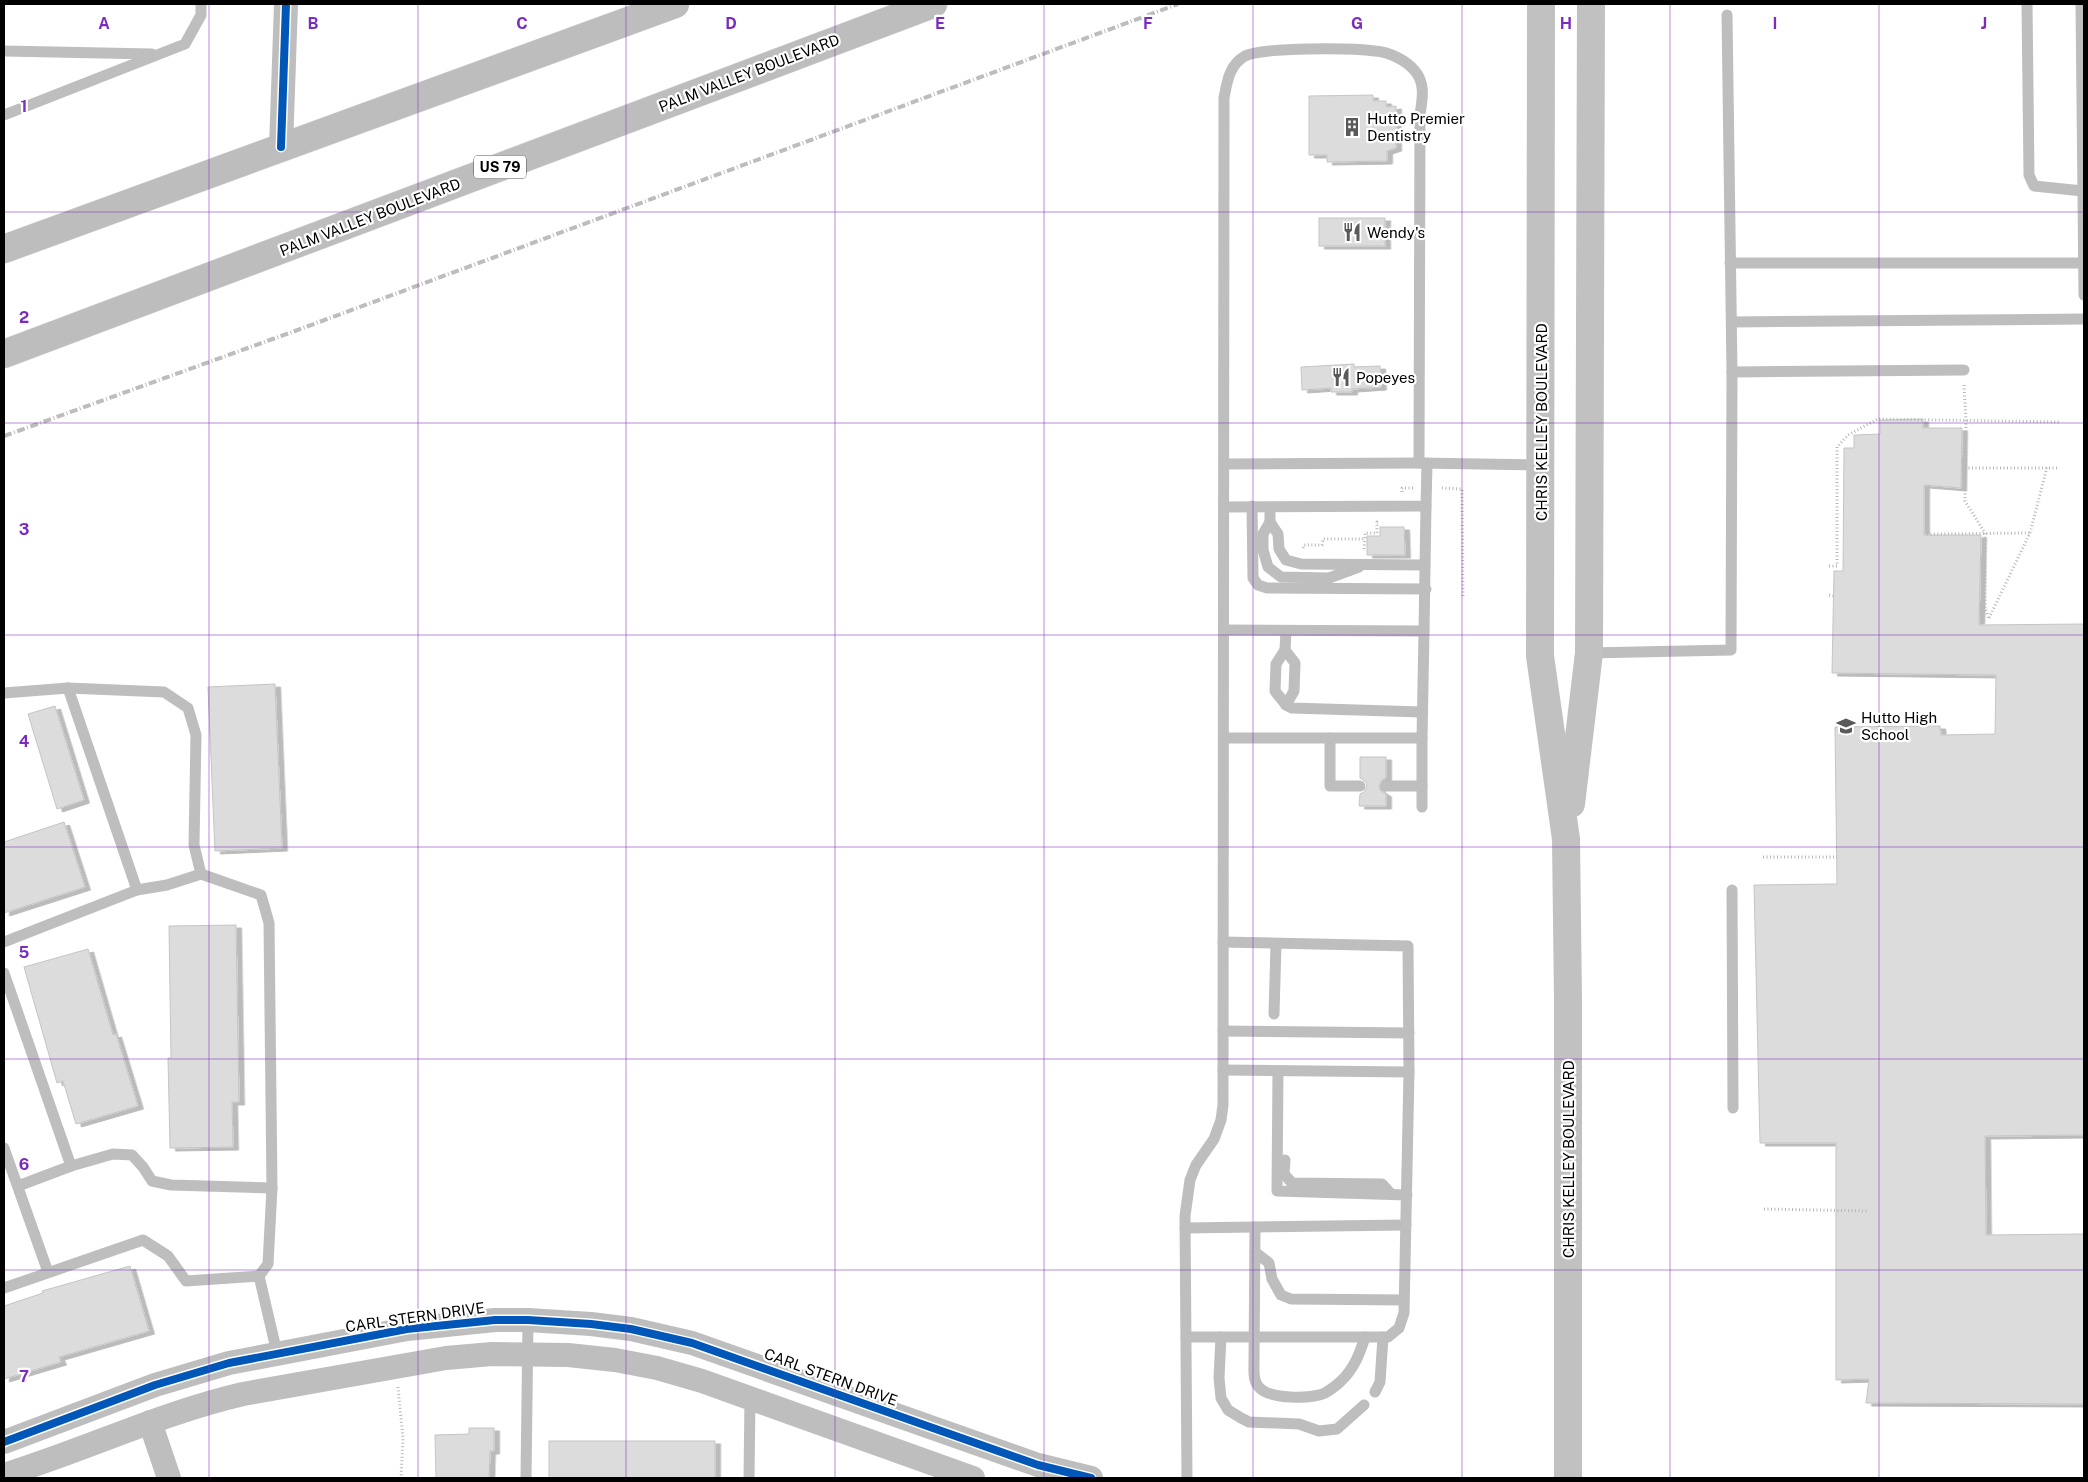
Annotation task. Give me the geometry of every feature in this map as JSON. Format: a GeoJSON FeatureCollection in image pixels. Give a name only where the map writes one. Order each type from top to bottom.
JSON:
{"type":"FeatureCollection","features":[{"type":"Feature","properties":{"kind":"highway"},"geometry":{"type":"LineString","coordinates":[[4,248],[675,4]]}},
{"type":"Feature","properties":{"kind":"highway","name":"PALM VALLEY BOULEVARD"},"geometry":{"type":"LineString","coordinates":[[4,354],[933,4]]}},
{"type":"Feature","properties":{"kind":"main road","name":"CHRIS KELLEY BOULEVARD"},"geometry":{"type":"LineString","coordinates":[[1541,4],[1542,465],[1540,656],[1566,839],[1568,1478]]}},
{"type":"Feature","properties":{"kind":"main road","name":"CHRIS KELLEY BOULEVARD"},"geometry":{"type":"LineString","coordinates":[[1566,839],[1589,653],[1591,4]]}},
{"type":"Feature","properties":{"kind":"street"},"geometry":{"type":"LineString","coordinates":[[281,146],[286,4]]}},
{"type":"Feature","properties":{"kind":"street","name":"CARL STERN DRIVE"},"geometry":{"type":"LineString","coordinates":[[4,1442],[155,1385],[229,1363],[438,1325],[495,1320],[528,1320],[591,1324],[692,1343],[1038,1465],[1091,1478]]}},
{"type":"Feature","properties":{"kind":"street"},"geometry":{"type":"LineString","coordinates":[[4,1475],[48,1461],[150,1422],[217,1400],[282,1385],[446,1358],[528,1354],[568,1355],[615,1360],[658,1368],[702,1381],[972,1478]]}},
{"type":"Feature","properties":{"kind":"street"},"geometry":{"type":"LineString","coordinates":[[150,1422],[169,1478]]}},
{"type":"Feature","properties":{"kind":"lane"},"geometry":{"type":"LineString","coordinates":[[4,115],[185,44],[201,15],[201,4]]}},
{"type":"Feature","properties":{"kind":"lane"},"geometry":{"type":"LineString","coordinates":[[2027,4],[2029,176],[2034,186],[2083,191]]}},
{"type":"Feature","properties":{"kind":"lane"},"geometry":{"type":"LineString","coordinates":[[2081,4],[2084,295]]}},
{"type":"Feature","properties":{"kind":"lane"},"geometry":{"type":"LineString","coordinates":[[1589,653],[1731,650],[1732,322],[1727,15]]}},
{"type":"Feature","properties":{"kind":"lane"},"geometry":{"type":"LineString","coordinates":[[1187,1478],[1185,1228],[1190,1180],[1196,1165],[1214,1139],[1224,1105],[1224,98],[1231,69],[1246,56],[1284,50],[1376,51],[1399,58],[1416,71],[1423,89],[1420,115],[1420,142],[1426,589],[1422,712],[1422,807]]}},
{"type":"Feature","properties":{"kind":"lane"},"geometry":{"type":"LineString","coordinates":[[4,51],[158,54]]}},
{"type":"Feature","properties":{"kind":"lane"},"geometry":{"type":"LineString","coordinates":[[1730,262],[2084,263]]}},
{"type":"Feature","properties":{"kind":"lane"},"geometry":{"type":"LineString","coordinates":[[1732,322],[2084,319]]}},
{"type":"Feature","properties":{"kind":"lane"},"geometry":{"type":"LineString","coordinates":[[1732,372],[1964,370]]}},
{"type":"Feature","properties":{"kind":"lane"},"geometry":{"type":"LineString","coordinates":[[1224,464],[1423,463],[1542,465]]}},
{"type":"Feature","properties":{"kind":"lane"},"geometry":{"type":"LineString","coordinates":[[1252,506],[1253,578],[1258,585],[1267,588],[1426,589]]}},
{"type":"Feature","properties":{"kind":"lane"},"geometry":{"type":"LineString","coordinates":[[1270,506],[1270,522],[1263,534],[1263,550],[1268,567],[1281,576],[1329,578],[1366,559]]}},
{"type":"Feature","properties":{"kind":"lane"},"geometry":{"type":"LineString","coordinates":[[1224,507],[1426,506]]}},
{"type":"Feature","properties":{"kind":"lane"},"geometry":{"type":"LineString","coordinates":[[1270,522],[1278,534],[1279,549],[1286,560],[1301,564],[1366,559],[1425,564]]}},
{"type":"Feature","properties":{"kind":"lane"},"geometry":{"type":"LineString","coordinates":[[1224,630],[1424,631]]}},
{"type":"Feature","properties":{"kind":"lane"},"geometry":{"type":"LineString","coordinates":[[1286,631],[1285,650],[1276,664],[1275,692],[1286,705],[1292,708],[1422,712]]}},
{"type":"Feature","properties":{"kind":"lane"},"geometry":{"type":"LineString","coordinates":[[1285,650],[1295,663],[1294,691],[1286,705]]}},
{"type":"Feature","properties":{"kind":"lane"},"geometry":{"type":"LineString","coordinates":[[68,688],[138,890]]}},
{"type":"Feature","properties":{"kind":"lane"},"geometry":{"type":"LineString","coordinates":[[4,692],[68,688],[164,692],[188,708],[196,735],[194,845],[201,874]]}},
{"type":"Feature","properties":{"kind":"lane"},"geometry":{"type":"LineString","coordinates":[[1224,738],[1422,738]]}},
{"type":"Feature","properties":{"kind":"lane"},"geometry":{"type":"LineString","coordinates":[[1330,738],[1330,786],[1360,786]]}},
{"type":"Feature","properties":{"kind":"lane"},"geometry":{"type":"LineString","coordinates":[[1386,786],[1422,786]]}},
{"type":"Feature","properties":{"kind":"lane"},"geometry":{"type":"LineString","coordinates":[[4,942],[138,890],[167,885],[201,874],[261,894],[269,923],[272,1188],[268,1264],[259,1276],[186,1281],[168,1256],[143,1240],[4,1288]]}},
{"type":"Feature","properties":{"kind":"lane"},"geometry":{"type":"LineString","coordinates":[[1732,890],[1733,1108]]}},
{"type":"Feature","properties":{"kind":"lane"},"geometry":{"type":"LineString","coordinates":[[1186,1337],[1388,1337],[1399,1328],[1404,1314],[1409,1072],[1408,946],[1224,942]]}},
{"type":"Feature","properties":{"kind":"lane"},"geometry":{"type":"LineString","coordinates":[[1274,1014],[1276,944]]}},
{"type":"Feature","properties":{"kind":"lane"},"geometry":{"type":"LineString","coordinates":[[4,972],[71,1166]]}},
{"type":"Feature","properties":{"kind":"lane"},"geometry":{"type":"LineString","coordinates":[[1223,1030],[1409,1033]]}},
{"type":"Feature","properties":{"kind":"lane"},"geometry":{"type":"LineString","coordinates":[[1223,1070],[1409,1072]]}},
{"type":"Feature","properties":{"kind":"lane"},"geometry":{"type":"LineString","coordinates":[[1278,1071],[1277,1191],[1407,1195]]}},
{"type":"Feature","properties":{"kind":"lane"},"geometry":{"type":"LineString","coordinates":[[1278,1084],[1286,1109],[1284,1174],[1292,1183],[1382,1184],[1392,1194]]}},
{"type":"Feature","properties":{"kind":"lane"},"geometry":{"type":"LineString","coordinates":[[4,1148],[48,1272]]}},
{"type":"Feature","properties":{"kind":"lane"},"geometry":{"type":"LineString","coordinates":[[18,1186],[71,1166],[113,1154],[132,1155],[152,1181],[171,1185],[272,1188]]}},
{"type":"Feature","properties":{"kind":"lane"},"geometry":{"type":"LineString","coordinates":[[1185,1228],[1406,1225]]}},
{"type":"Feature","properties":{"kind":"lane"},"geometry":{"type":"LineString","coordinates":[[1256,1228],[1254,1376],[1258,1387],[1268,1393],[1285,1397],[1325,1393],[1342,1381],[1358,1359],[1365,1337]]}},
{"type":"Feature","properties":{"kind":"lane"},"geometry":{"type":"LineString","coordinates":[[1255,1252],[1269,1263],[1272,1279],[1280,1295],[1291,1299],[1404,1300]]}},
{"type":"Feature","properties":{"kind":"lane"},"geometry":{"type":"LineString","coordinates":[[259,1276],[277,1353]]}},
{"type":"Feature","properties":{"kind":"lane"},"geometry":{"type":"LineString","coordinates":[[526,1478],[528,1320]]}},
{"type":"Feature","properties":{"kind":"lane"},"geometry":{"type":"LineString","coordinates":[[1221,1337],[1219,1378],[1222,1398],[1228,1410],[1241,1418],[1250,1422],[1299,1424],[1319,1431],[1337,1429],[1364,1405]]}},
{"type":"Feature","properties":{"kind":"lane"},"geometry":{"type":"LineString","coordinates":[[1375,1392],[1380,1382],[1384,1337]]}},
{"type":"Feature","properties":{"kind":"lane"},"geometry":{"type":"LineString","coordinates":[[749,1478],[750,1398]]}},
{"type":"Feature","properties":{"kind":"path"},"geometry":{"type":"LineString","coordinates":[[1964,370],[1966,420],[1965,500],[1985,533],[1985,608],[1989,618],[2030,534],[2047,468]]}},
{"type":"Feature","properties":{"kind":"path"},"geometry":{"type":"LineString","coordinates":[[1829,566],[1837,566],[1837,447],[1848,435],[1878,419],[2059,422]]}},
{"type":"Feature","properties":{"kind":"path"},"geometry":{"type":"LineString","coordinates":[[1965,468],[2059,468]]}},
{"type":"Feature","properties":{"kind":"path"},"geometry":{"type":"LineString","coordinates":[[1442,488],[1462,489],[1463,596]]}},
{"type":"Feature","properties":{"kind":"path"},"geometry":{"type":"LineString","coordinates":[[1366,559],[1365,533],[1377,533],[1377,522],[1385,522]]}},
{"type":"Feature","properties":{"kind":"path"},"geometry":{"type":"LineString","coordinates":[[1926,535],[2030,534]]}},
{"type":"Feature","properties":{"kind":"path"},"geometry":{"type":"LineString","coordinates":[[1303,555],[1304,545],[1322,545],[1323,539],[1365,539]]}},
{"type":"Feature","properties":{"kind":"path"},"geometry":{"type":"LineString","coordinates":[[1764,857],[1836,857]]}},
{"type":"Feature","properties":{"kind":"path"},"geometry":{"type":"LineString","coordinates":[[1764,1210],[1867,1211]]}},
{"type":"Feature","properties":{"kind":"path"},"geometry":{"type":"LineString","coordinates":[[398,1384],[403,1438],[401,1478]]}},
{"type":"Feature","properties":{"kind":"building","name":"Hutto Premier Dentistry"},"geometry":{"type":"Polygon","coordinates":[[[1373,95],[1373,101],[1386,101],[1386,107],[1396,106],[1396,148],[1387,151],[1387,161],[1327,162],[1327,155],[1309,155],[1309,96],[1373,95]]]}},
{"type":"Feature","properties":{"kind":"building","name":"Wendy's"},"geometry":{"type":"Polygon","coordinates":[[[1319,218],[1385,218],[1385,246],[1319,246],[1319,218]]]}},
{"type":"Feature","properties":{"kind":"building","name":"Popeyes"},"geometry":{"type":"Polygon","coordinates":[[[1354,364],[1354,367],[1380,366],[1381,387],[1352,389],[1352,392],[1331,392],[1331,388],[1302,390],[1301,367],[1354,364]]]}},
{"type":"Feature","properties":{"kind":"building","name":"Hutto High School"},"geometry":{"type":"Polygon","coordinates":[[[1923,419],[1923,428],[1962,428],[1961,488],[1924,485],[1924,535],[1981,535],[1979,625],[2084,624],[2084,1135],[1985,1136],[1986,1235],[2084,1234],[2084,1404],[1866,1403],[1869,1379],[1836,1380],[1836,1143],[1760,1143],[1754,885],[1837,884],[1835,727],[1940,726],[1941,735],[1995,734],[1996,675],[1832,673],[1834,571],[1843,571],[1844,448],[1854,448],[1854,435],[1880,434],[1880,420],[1923,419]]]}},
{"type":"Feature","properties":{"kind":"building"},"geometry":{"type":"Polygon","coordinates":[[[1380,527],[1404,527],[1405,555],[1367,555],[1367,536],[1380,536],[1380,527]]]}},
{"type":"Feature","properties":{"kind":"building"},"geometry":{"type":"Polygon","coordinates":[[[275,684],[282,848],[215,851],[208,687],[275,684]]]}},
{"type":"Feature","properties":{"kind":"building"},"geometry":{"type":"Polygon","coordinates":[[[55,706],[84,800],[57,809],[28,714],[55,706]]]}},
{"type":"Feature","properties":{"kind":"building"},"geometry":{"type":"Polygon","coordinates":[[[1360,757],[1386,757],[1386,778],[1382,780],[1379,786],[1380,790],[1386,794],[1386,806],[1359,806],[1360,794],[1364,792],[1367,786],[1366,782],[1360,778],[1360,757]]]}},
{"type":"Feature","properties":{"kind":"building"},"geometry":{"type":"Polygon","coordinates":[[[64,822],[85,887],[4,913],[4,842],[64,822]]]}},
{"type":"Feature","properties":{"kind":"building"},"geometry":{"type":"Polygon","coordinates":[[[236,925],[239,1102],[232,1102],[233,1147],[170,1148],[168,1058],[171,1058],[169,926],[236,925]]]}},
{"type":"Feature","properties":{"kind":"building"},"geometry":{"type":"Polygon","coordinates":[[[88,949],[113,1035],[116,1034],[138,1106],[76,1124],[63,1081],[57,1083],[24,967],[88,949]]]}},
{"type":"Feature","properties":{"kind":"building"},"geometry":{"type":"Polygon","coordinates":[[[130,1266],[149,1331],[59,1357],[61,1362],[4,1379],[4,1306],[43,1293],[42,1291],[130,1266]]]}},
{"type":"Feature","properties":{"kind":"building"},"geometry":{"type":"Polygon","coordinates":[[[469,1428],[494,1428],[494,1451],[490,1451],[489,1478],[436,1478],[435,1435],[469,1434],[469,1428]]]}},
{"type":"Feature","properties":{"kind":"building"},"geometry":{"type":"Polygon","coordinates":[[[549,1441],[715,1441],[715,1478],[549,1478],[549,1441]]]}},
{"type":"Feature","properties":{"kind":"railway"},"geometry":{"type":"LineString","coordinates":[[4,436],[295,331],[1178,4]]}},
{"type":"Feature","properties":{"kind":"cycle path"},"geometry":{"type":"LineString","coordinates":[[281,147],[286,4]]}},
{"type":"Feature","properties":{"kind":"cycle path"},"geometry":{"type":"LineString","coordinates":[[4,1442],[155,1385],[229,1363],[407,1329],[495,1320],[528,1320],[631,1329],[692,1343],[1038,1465],[1091,1478]]}},
{"type":"Feature","properties":{"kind":"place","name":"Hutto Premier Dentistry"},"geometry":{"type":"Point","coordinates":[1352,127]}},
{"type":"Feature","properties":{"kind":"place","name":"Wendy's"},"geometry":{"type":"Point","coordinates":[1352,232]}},
{"type":"Feature","properties":{"kind":"place","name":"Popeyes"},"geometry":{"type":"Point","coordinates":[1341,377]}},
{"type":"Feature","properties":{"kind":"place","name":"Hutto High School"},"geometry":{"type":"Point","coordinates":[1846,726]}}]}
